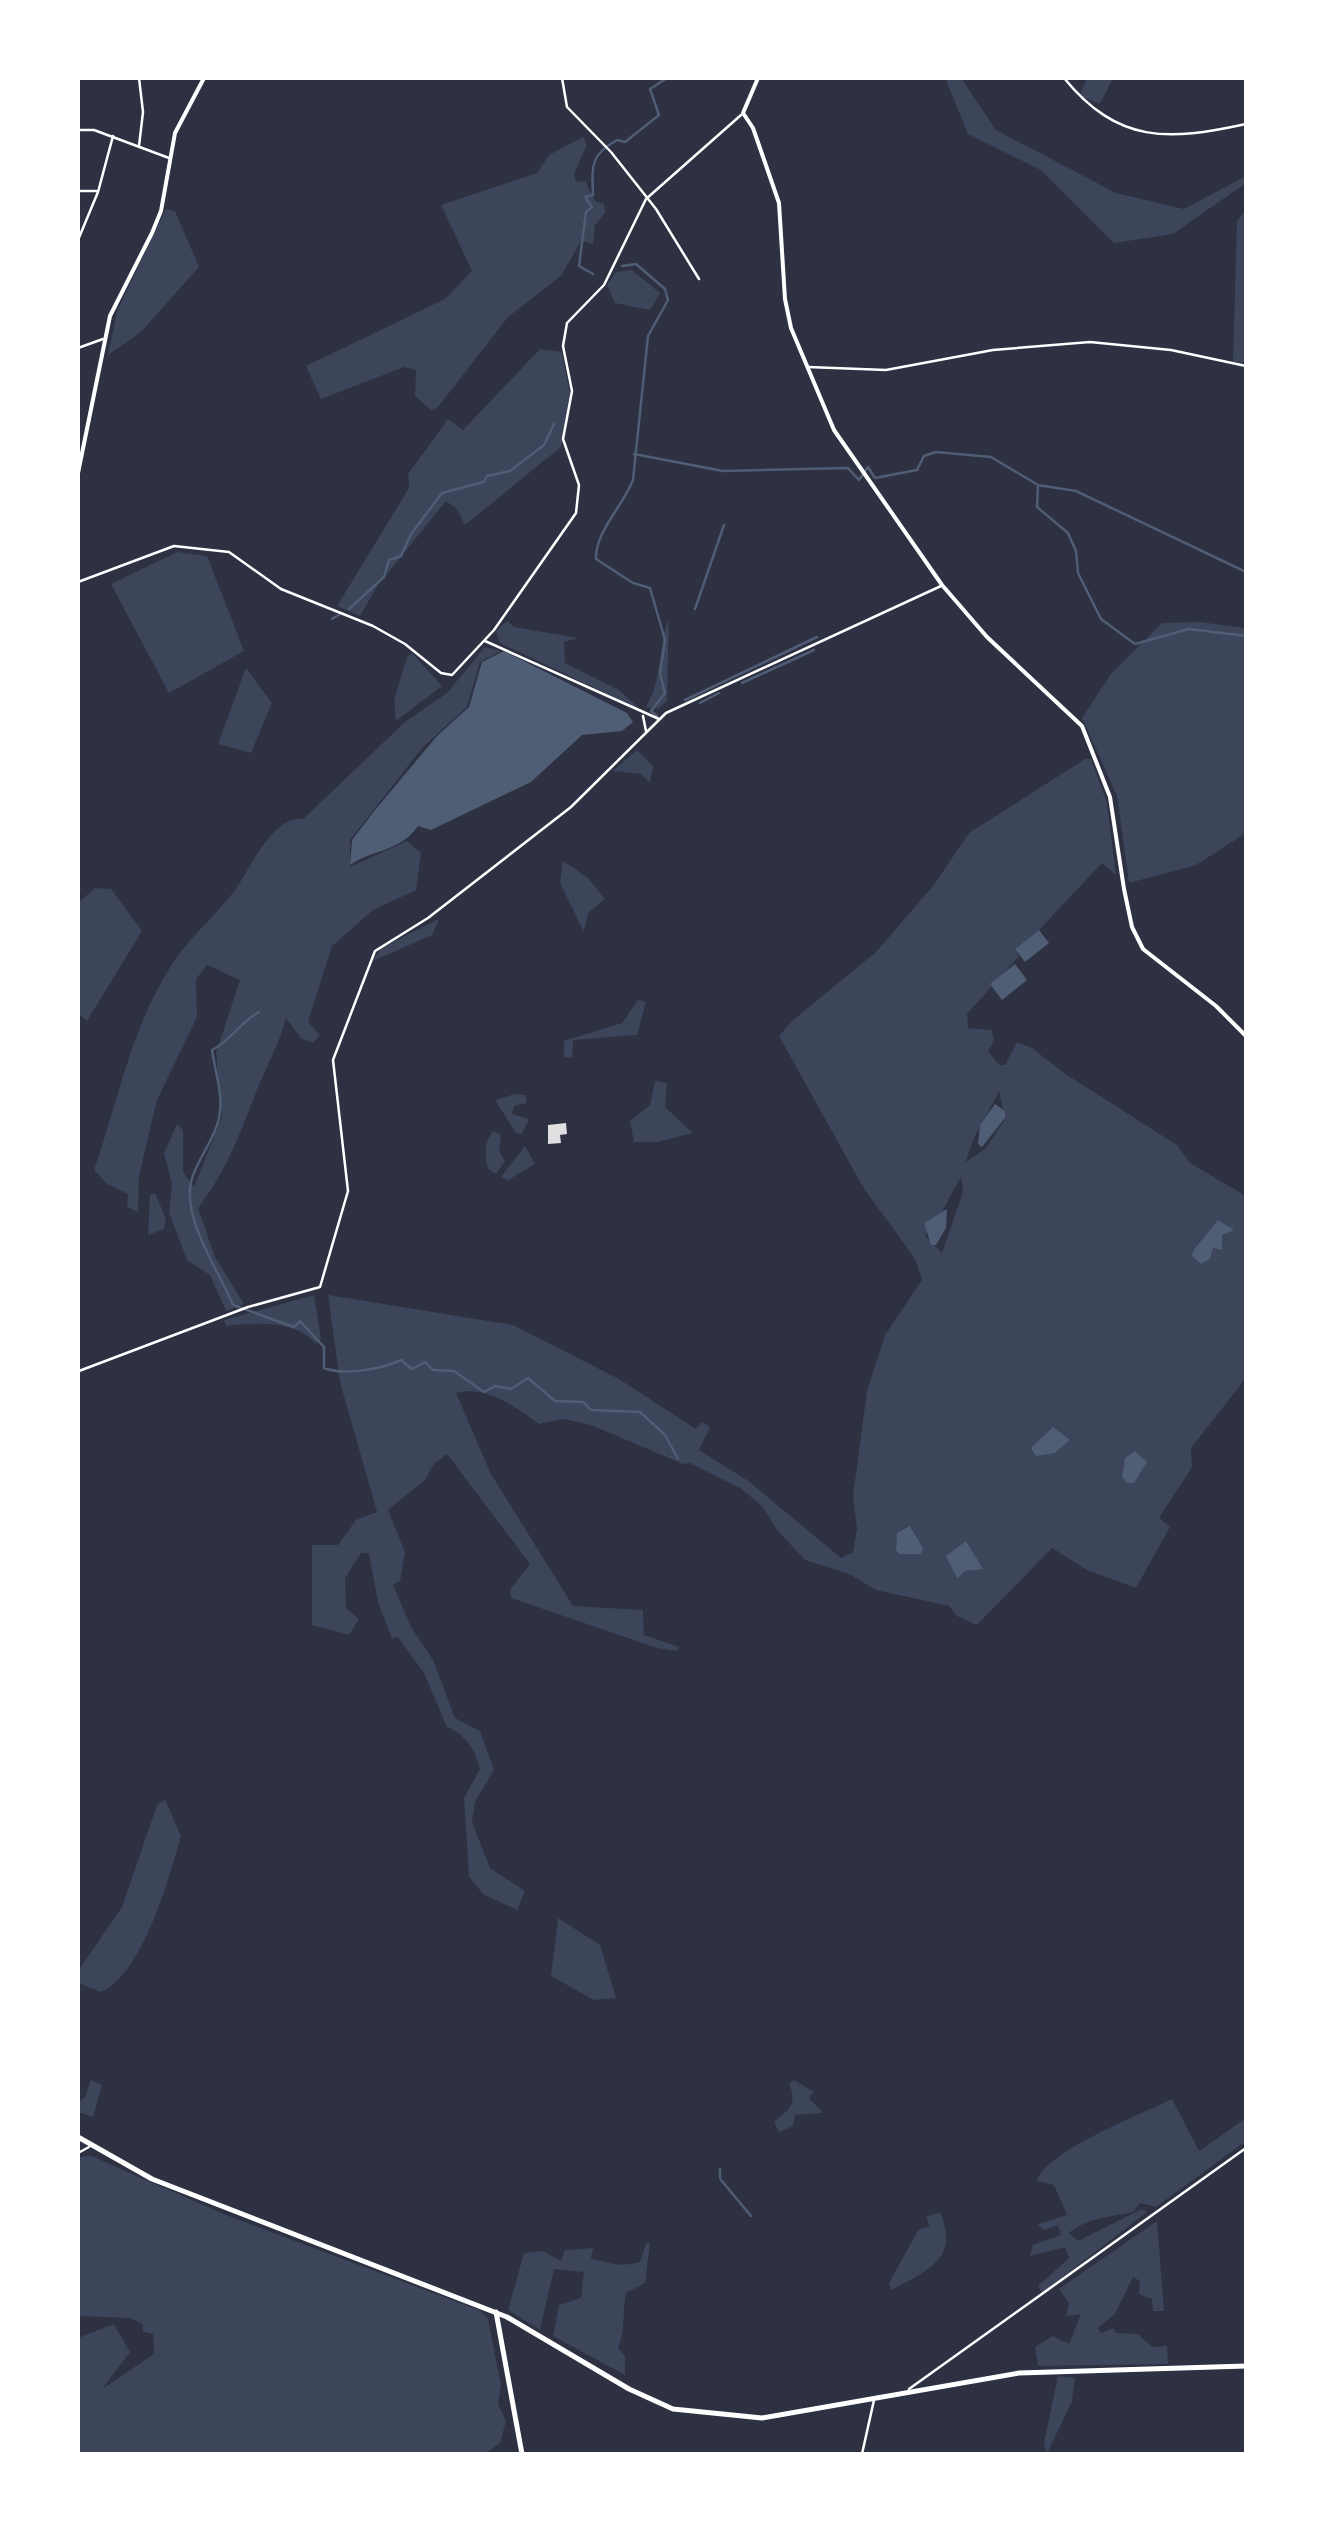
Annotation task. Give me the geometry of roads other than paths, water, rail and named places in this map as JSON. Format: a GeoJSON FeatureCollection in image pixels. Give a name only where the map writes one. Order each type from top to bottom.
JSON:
{"type":"FeatureCollection","features":[{"type":"Feature","properties":{"kind":"main road"},"geometry":{"type":"LineString","coordinates":[[78,2137],[152,2179],[496,2312],[630,2389],[673,2409],[762,2418],[1040,2371],[1246,2366]]}},
{"type":"Feature","properties":{"kind":"main road"},"geometry":{"type":"LineString","coordinates":[[496,2312],[522,2454]]}},
{"type":"Feature","properties":{"kind":"street"},"geometry":{"type":"LineString","coordinates":[[138,147],[142,112],[139,78]]}},
{"type":"Feature","properties":{"kind":"street"},"geometry":{"type":"LineString","coordinates":[[78,473],[103,339],[161,210],[168,158],[184,110],[204,78]]}},
{"type":"Feature","properties":{"kind":"street"},"geometry":{"type":"LineString","coordinates":[[562,78],[567,107],[612,152],[699,279]]}},
{"type":"Feature","properties":{"kind":"street"},"geometry":{"type":"LineString","coordinates":[[78,582],[174,546],[228,552],[280,589],[340,611],[405,644],[441,673],[452,675],[494,630],[576,514],[579,485],[563,439],[572,392],[564,346],[565,327],[604,286],[646,199],[666,177],[743,114],[758,78]]}},
{"type":"Feature","properties":{"kind":"street"},"geometry":{"type":"LineString","coordinates":[[1064,78],[1086,106],[1127,130],[1177,136],[1246,124]]}},
{"type":"Feature","properties":{"kind":"street"},"geometry":{"type":"LineString","coordinates":[[743,114],[753,128],[780,204],[785,299],[829,420],[860,471],[942,585],[987,637],[1082,726],[1110,797],[1132,926],[1143,949],[1200,992],[1246,1036]]}},
{"type":"Feature","properties":{"kind":"street"},"geometry":{"type":"LineString","coordinates":[[78,130],[113,136],[168,158]]}},
{"type":"Feature","properties":{"kind":"street"},"geometry":{"type":"LineString","coordinates":[[78,240],[98,192],[113,136]]}},
{"type":"Feature","properties":{"kind":"street"},"geometry":{"type":"LineString","coordinates":[[78,191],[98,192]]}},
{"type":"Feature","properties":{"kind":"street"},"geometry":{"type":"LineString","coordinates":[[78,348],[103,339]]}},
{"type":"Feature","properties":{"kind":"street"},"geometry":{"type":"LineString","coordinates":[[808,367],[900,368],[993,350],[1080,342],[1171,350],[1246,366]]}},
{"type":"Feature","properties":{"kind":"street"},"geometry":{"type":"LineString","coordinates":[[78,1376],[79,1372],[248,1307],[320,1287],[348,1191],[333,1060],[375,951],[428,918],[571,807],[659,719],[942,585]]}},
{"type":"Feature","properties":{"kind":"street"},"geometry":{"type":"LineString","coordinates":[[494,630],[496,644]]}},
{"type":"Feature","properties":{"kind":"street"},"geometry":{"type":"LineString","coordinates":[[483,640],[643,716],[659,719]]}},
{"type":"Feature","properties":{"kind":"street"},"geometry":{"type":"LineString","coordinates":[[643,716],[646,733]]}},
{"type":"Feature","properties":{"kind":"street"},"geometry":{"type":"LineString","coordinates":[[78,2153],[90,2146]]}},
{"type":"Feature","properties":{"kind":"street"},"geometry":{"type":"LineString","coordinates":[[904,2393],[1246,2148]]}},
{"type":"Feature","properties":{"kind":"street"},"geometry":{"type":"LineString","coordinates":[[862,2454],[873,2398]]}},
{"type":"Feature","properties":{"kind":"waterway"},"geometry":{"type":"LineString","coordinates":[[593,274],[579,266],[586,212],[592,207],[585,197],[593,195],[594,162],[608,145],[617,140],[625,142],[659,115],[650,89],[667,78]]}},
{"type":"Feature","properties":{"kind":"waterway"},"geometry":{"type":"LineString","coordinates":[[622,266],[636,264],[665,289],[668,300],[648,336],[633,480],[600,539],[596,559],[633,583],[650,588],[665,640],[660,674],[665,693],[651,711],[657,716]]}},
{"type":"Feature","properties":{"kind":"waterway"},"geometry":{"type":"LineString","coordinates":[[349,609],[384,577],[389,560],[401,556],[411,534],[442,493],[510,471],[544,445],[554,424]]}},
{"type":"Feature","properties":{"kind":"waterway"},"geometry":{"type":"LineString","coordinates":[[634,454],[723,471],[848,468],[859,480],[868,467],[875,478],[917,470],[924,456],[936,452],[991,457],[1038,485],[1076,491],[1246,572]]}},
{"type":"Feature","properties":{"kind":"waterway"},"geometry":{"type":"LineString","coordinates":[[1038,485],[1037,507],[1068,533],[1076,551],[1078,573],[1101,619],[1135,644],[1189,629],[1246,636]]}},
{"type":"Feature","properties":{"kind":"waterway"},"geometry":{"type":"LineString","coordinates":[[695,609],[724,525]]}},
{"type":"Feature","properties":{"kind":"waterway"},"geometry":{"type":"LineString","coordinates":[[332,619],[340,614]]}},
{"type":"Feature","properties":{"kind":"waterway"},"geometry":{"type":"LineString","coordinates":[[685,700],[817,637]]}},
{"type":"Feature","properties":{"kind":"waterway"},"geometry":{"type":"LineString","coordinates":[[742,683],[814,650]]}},
{"type":"Feature","properties":{"kind":"waterway"},"geometry":{"type":"LineString","coordinates":[[700,703],[719,693]]}},
{"type":"Feature","properties":{"kind":"waterway"},"geometry":{"type":"LineString","coordinates":[[259,1012],[212,1050],[220,1093],[219,1118],[191,1182],[197,1229],[233,1305],[294,1327],[300,1321],[324,1347],[324,1368],[363,1370],[401,1360],[412,1369],[425,1362],[433,1370],[454,1371],[484,1392],[495,1386],[511,1389],[528,1378],[555,1401],[583,1402],[591,1410],[640,1412],[665,1435],[678,1459]]}},
{"type":"Feature","properties":{"kind":"waterway"},"geometry":{"type":"LineString","coordinates":[[720,2169],[720,2178]]}},
{"type":"Feature","properties":{"kind":"waterway"},"geometry":{"type":"LineString","coordinates":[[721,2180],[751,2216]]}}]}
